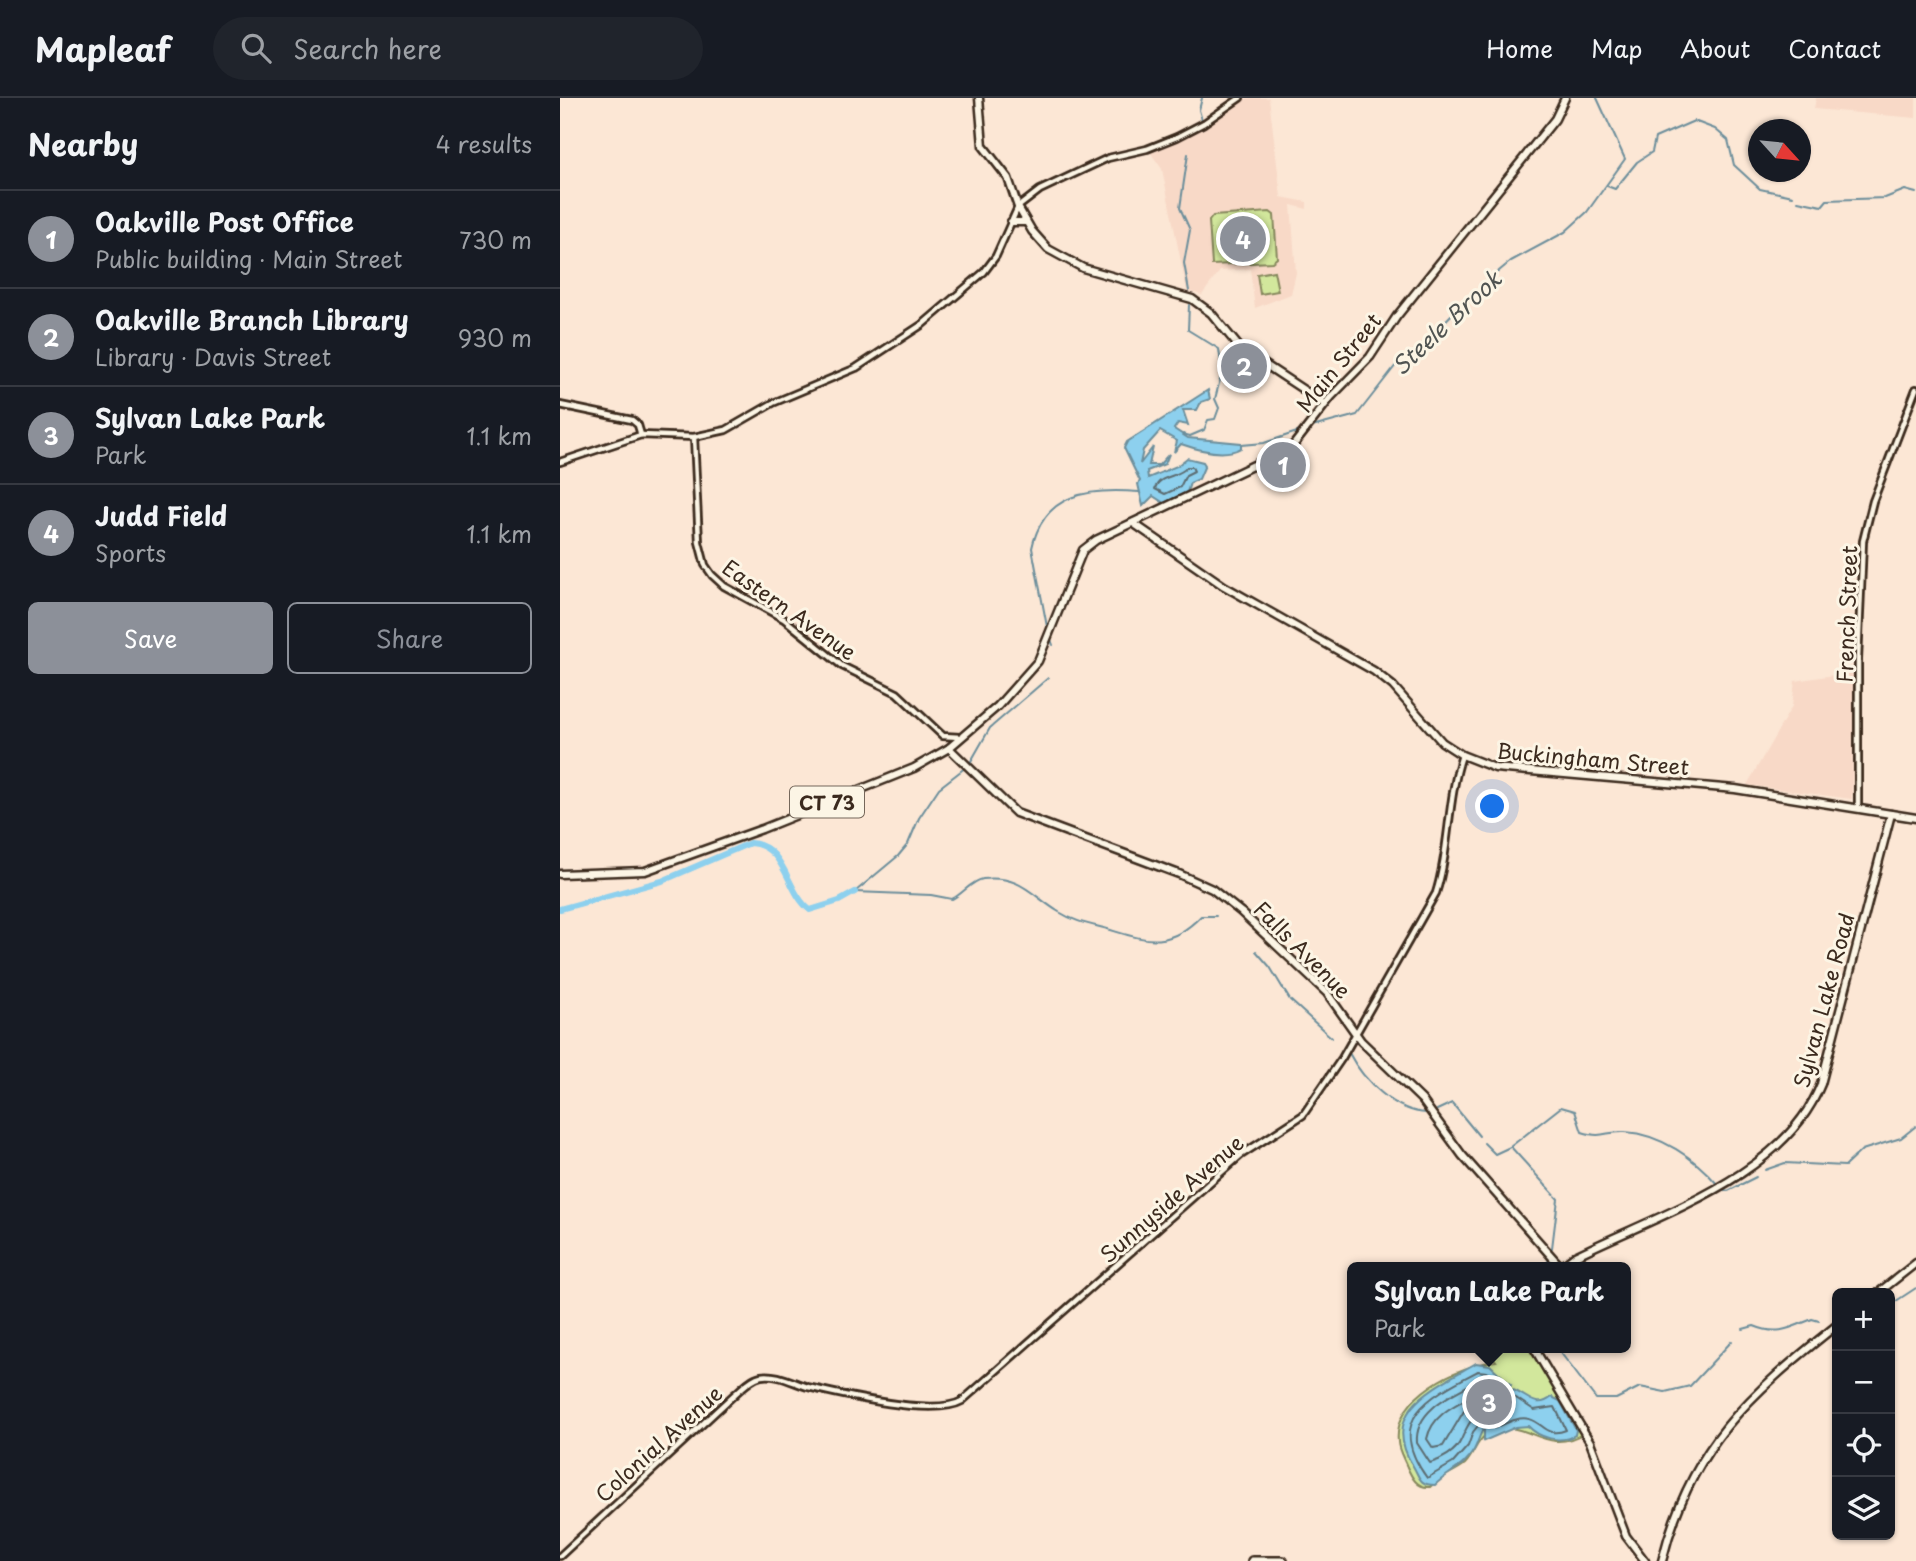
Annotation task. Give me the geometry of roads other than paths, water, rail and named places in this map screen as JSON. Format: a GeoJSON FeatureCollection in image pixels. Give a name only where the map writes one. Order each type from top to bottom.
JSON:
{"type":"FeatureCollection","features":[{"type":"Feature","properties":{"kind":"highway"},"geometry":{"type":"LineString","coordinates":[[1252,1561],[1283,1561]]}},
{"type":"Feature","properties":{"kind":"main road"},"geometry":{"type":"LineString","coordinates":[[979,98],[983,146],[1008,178],[1026,222],[1048,249],[1064,260],[1192,299],[1211,313],[1240,348],[1325,404]]}},
{"type":"Feature","properties":{"kind":"main road","name":"Main Street"},"geometry":{"type":"LineString","coordinates":[[968,735],[1026,676],[1048,642],[1083,550],[1096,540],[1280,454],[1301,436],[1325,404],[1370,357],[1397,316],[1555,119],[1565,98]]}},
{"type":"Feature","properties":{"kind":"main road"},"geometry":{"type":"LineString","coordinates":[[1011,222],[1026,222]]}},
{"type":"Feature","properties":{"kind":"main road","name":"Buckingham Street"},"geometry":{"type":"LineString","coordinates":[[1133,523],[1224,586],[1374,671],[1393,685],[1442,742],[1462,755],[1495,768],[1735,789],[1916,818]]}},
{"type":"Feature","properties":{"kind":"main road","name":"CT 73"},"geometry":{"type":"LineString","coordinates":[[560,874],[645,870],[762,829],[914,768],[968,735]]}},
{"type":"Feature","properties":{"kind":"main road","name":"Falls Avenue"},"geometry":{"type":"LineString","coordinates":[[950,748],[1016,813],[1212,889],[1267,934],[1297,968],[1327,993],[1361,1041],[1422,1100],[1462,1155],[1557,1262]]}},
{"type":"Feature","properties":{"kind":"main road","name":"Sylvan Lake Road"},"geometry":{"type":"LineString","coordinates":[[1567,1262],[1718,1186],[1765,1155],[1812,1107],[1821,1084],[1891,814]]}},
{"type":"Feature","properties":{"kind":"main road"},"geometry":{"type":"LineString","coordinates":[[1884,1288],[1916,1263]]}},
{"type":"Feature","properties":{"kind":"main road"},"geometry":{"type":"LineString","coordinates":[[1662,1561],[1669,1532],[1697,1466],[1719,1433],[1770,1378],[1832,1329]]}},
{"type":"Feature","properties":{"kind":"main road"},"geometry":{"type":"LineString","coordinates":[[1537,1353],[1590,1442],[1626,1536],[1645,1561]]}},
{"type":"Feature","properties":{"kind":"street"},"geometry":{"type":"LineString","coordinates":[[560,462],[640,435],[694,436],[726,430],[773,403],[838,377],[876,356],[923,324],[984,272],[996,256],[1018,207],[1031,197],[1076,171],[1177,137],[1204,123],[1240,98]]}},
{"type":"Feature","properties":{"kind":"street"},"geometry":{"type":"LineString","coordinates":[[1013,194],[1031,197]]}},
{"type":"Feature","properties":{"kind":"street","name":"French Street"},"geometry":{"type":"LineString","coordinates":[[1858,808],[1858,660],[1863,541],[1873,501],[1916,389]]}},
{"type":"Feature","properties":{"kind":"street"},"geometry":{"type":"LineString","coordinates":[[560,405],[632,420],[638,425],[640,435]]}},
{"type":"Feature","properties":{"kind":"street","name":"Eastern Avenue"},"geometry":{"type":"LineString","coordinates":[[694,436],[699,542],[705,565],[712,575],[724,586],[784,619],[842,666],[897,693],[926,723],[949,738],[968,735]]}},
{"type":"Feature","properties":{"kind":"street","name":"Sunnyside Avenue"},"geometry":{"type":"LineString","coordinates":[[787,1380],[831,1391],[926,1407],[945,1408],[962,1401],[1241,1155],[1303,1115],[1331,1076],[1436,893],[1442,873],[1456,773],[1462,755]]}},
{"type":"Feature","properties":{"kind":"street","name":"Colonial Avenue"},"geometry":{"type":"LineString","coordinates":[[560,1556],[752,1380],[765,1376],[787,1380]]}},
{"type":"Feature","properties":{"kind":"water"},"geometry":{"type":"Polygon","coordinates":[[[1208,390],[1210,399],[1201,402],[1197,410],[1183,410],[1188,425],[1178,423],[1174,429],[1188,438],[1241,443],[1241,448],[1219,452],[1181,444],[1174,452],[1177,441],[1160,431],[1143,450],[1140,464],[1153,447],[1149,465],[1159,465],[1169,454],[1165,464],[1147,471],[1148,478],[1177,466],[1187,458],[1205,465],[1199,479],[1190,483],[1187,492],[1164,503],[1153,496],[1143,506],[1138,484],[1140,481],[1124,448],[1127,442],[1208,390]]]}},
{"type":"Feature","properties":{"kind":"water"},"geometry":{"type":"Polygon","coordinates":[[[1476,1363],[1490,1365],[1511,1385],[1495,1411],[1513,1390],[1537,1402],[1552,1397],[1560,1401],[1576,1430],[1575,1435],[1563,1439],[1550,1438],[1538,1434],[1528,1426],[1516,1427],[1484,1441],[1484,1428],[1466,1461],[1435,1485],[1426,1484],[1419,1477],[1404,1446],[1402,1430],[1407,1415],[1416,1402],[1429,1391],[1476,1363]]]}},
{"type":"Feature","properties":{"kind":"waterway"},"geometry":{"type":"LineString","coordinates":[[1202,98],[1199,110],[1202,120]]}},
{"type":"Feature","properties":{"kind":"waterway","name":"Steele Brook"},"geometry":{"type":"LineString","coordinates":[[1312,427],[1357,415],[1396,365],[1421,346],[1457,309],[1484,293],[1493,276],[1511,261],[1565,232],[1587,212],[1625,159],[1597,98]]}},
{"type":"Feature","properties":{"kind":"waterway"},"geometry":{"type":"LineString","coordinates":[[1607,186],[1615,189],[1637,162],[1652,152],[1655,138],[1694,121],[1715,129],[1728,140],[1734,165],[1760,189],[1793,196]]}},
{"type":"Feature","properties":{"kind":"waterway"},"geometry":{"type":"LineString","coordinates":[[1188,154],[1180,208],[1190,230],[1184,263],[1189,291]]}},
{"type":"Feature","properties":{"kind":"waterway"},"geometry":{"type":"LineString","coordinates":[[1798,201],[1822,206],[1827,200],[1885,198],[1905,190],[1916,193]]}},
{"type":"Feature","properties":{"kind":"waterway"},"geometry":{"type":"LineString","coordinates":[[1183,434],[1190,436],[1204,430],[1208,420],[1215,419],[1219,408],[1215,399],[1222,372],[1219,349],[1188,330],[1189,305]]}},
{"type":"Feature","properties":{"kind":"waterway","name":"Steele Brook"},"geometry":{"type":"LineString","coordinates":[[1241,445],[1264,443],[1303,430]]}},
{"type":"Feature","properties":{"kind":"waterway","name":"Steele Brook"},"geometry":{"type":"LineString","coordinates":[[1048,632],[1032,548],[1038,529],[1047,515],[1058,505],[1087,493],[1139,492]]}},
{"type":"Feature","properties":{"kind":"waterway","name":"Steele Brook"},"geometry":{"type":"LineString","coordinates":[[1050,637],[1053,645]]}},
{"type":"Feature","properties":{"kind":"waterway","name":"Steele Brook"},"geometry":{"type":"LineString","coordinates":[[970,763],[990,728],[1048,678]]}},
{"type":"Feature","properties":{"kind":"waterway","name":"Steele Brook"},"geometry":{"type":"LineString","coordinates":[[856,891],[898,856],[908,844],[919,818],[939,788],[966,767]]}},
{"type":"Feature","properties":{"kind":"waterway","name":"Steele Brook"},"geometry":{"type":"LineString","coordinates":[[560,909],[662,881],[750,843],[771,852],[802,902],[810,910],[839,901],[855,892]]}},
{"type":"Feature","properties":{"kind":"waterway"},"geometry":{"type":"LineString","coordinates":[[855,892],[931,895],[952,899],[979,880],[1007,880],[1025,888],[1075,920],[1155,940],[1177,934],[1201,916],[1216,916]]}},
{"type":"Feature","properties":{"kind":"waterway"},"geometry":{"type":"LineString","coordinates":[[1256,951],[1270,967],[1290,1000],[1332,1038]]}},
{"type":"Feature","properties":{"kind":"waterway"},"geometry":{"type":"LineString","coordinates":[[1349,1053],[1363,1074],[1381,1093],[1403,1107],[1427,1113]]}},
{"type":"Feature","properties":{"kind":"waterway"},"geometry":{"type":"LineString","coordinates":[[1437,1110],[1452,1103],[1479,1136]]}},
{"type":"Feature","properties":{"kind":"waterway"},"geometry":{"type":"LineString","coordinates":[[1484,1143],[1495,1154],[1510,1147],[1561,1107],[1575,1111],[1582,1132],[1595,1135],[1625,1132],[1651,1137],[1664,1143],[1688,1157],[1718,1185]]}},
{"type":"Feature","properties":{"kind":"waterway"},"geometry":{"type":"LineString","coordinates":[[1765,1170],[1785,1163],[1845,1166],[1862,1150],[1901,1138],[1916,1126]]}},
{"type":"Feature","properties":{"kind":"waterway"},"geometry":{"type":"LineString","coordinates":[[1511,1147],[1558,1199],[1552,1248]]}},
{"type":"Feature","properties":{"kind":"waterway"},"geometry":{"type":"LineString","coordinates":[[1721,1189],[1728,1191],[1756,1177]]}},
{"type":"Feature","properties":{"kind":"waterway"},"geometry":{"type":"LineString","coordinates":[[1895,1302],[1916,1288]]}},
{"type":"Feature","properties":{"kind":"waterway"},"geometry":{"type":"LineString","coordinates":[[1743,1329],[1754,1326],[1777,1331],[1812,1319],[1819,1321]]}},
{"type":"Feature","properties":{"kind":"waterway"},"geometry":{"type":"LineString","coordinates":[[1561,1353],[1596,1399],[1616,1399],[1640,1387],[1665,1392],[1690,1386],[1732,1341]]}},
{"type":"Feature","properties":{"kind":"place","name":"Judd Field"},"geometry":{"type":"Point","coordinates":[1243,239]}},
{"type":"Feature","properties":{"kind":"place","name":"Oakville Branch Library"},"geometry":{"type":"Point","coordinates":[1244,366]}},
{"type":"Feature","properties":{"kind":"place","name":"Oakville Post Office"},"geometry":{"type":"Point","coordinates":[1283,465]}},
{"type":"Feature","properties":{"kind":"place","name":"Sylvan Lake Park"},"geometry":{"type":"Point","coordinates":[1489,1402]}}]}
